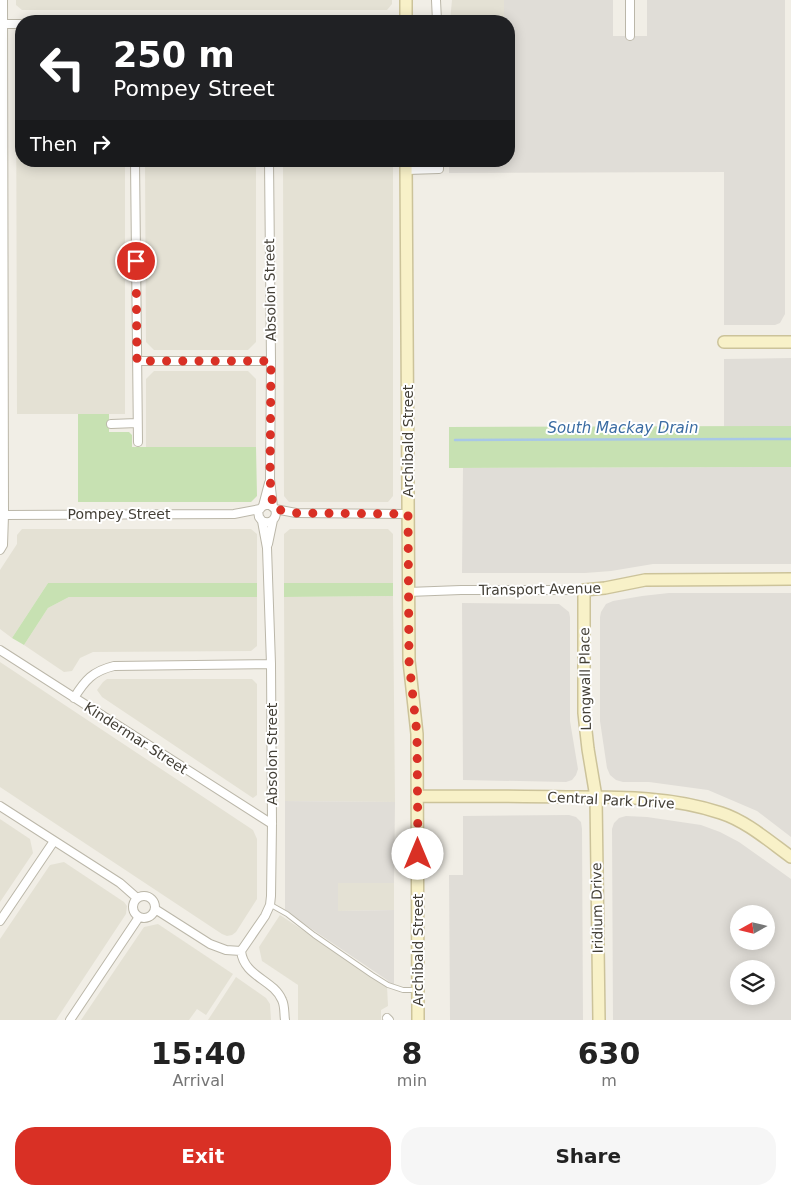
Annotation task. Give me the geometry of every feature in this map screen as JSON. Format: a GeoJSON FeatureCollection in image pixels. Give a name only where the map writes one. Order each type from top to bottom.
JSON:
{"type":"FeatureCollection","features":[{"type":"Feature","properties":{"kind":"street"},"geometry":{"type":"LineString","coordinates":[[0,550],[3,545],[4,515],[3,0]]}},
{"type":"Feature","properties":{"kind":"street"},"geometry":{"type":"LineString","coordinates":[[406,0],[406,15]]}},
{"type":"Feature","properties":{"kind":"street"},"geometry":{"type":"LineString","coordinates":[[436,0],[437,15]]}},
{"type":"Feature","properties":{"kind":"street"},"geometry":{"type":"LineString","coordinates":[[630,0],[630,36]]}},
{"type":"Feature","properties":{"kind":"street"},"geometry":{"type":"LineString","coordinates":[[2,24],[15,24]]}},
{"type":"Feature","properties":{"kind":"street"},"geometry":{"type":"LineString","coordinates":[[135,167],[138,442]]}},
{"type":"Feature","properties":{"kind":"street","name":"Absolon Street"},"geometry":{"type":"LineString","coordinates":[[269,167],[270,479],[274,508]]}},
{"type":"Feature","properties":{"kind":"street","name":"Archibald Street"},"geometry":{"type":"LineString","coordinates":[[406,167],[408,592],[409,661],[417,734],[418,1020]]}},
{"type":"Feature","properties":{"kind":"street"},"geometry":{"type":"LineString","coordinates":[[417,167],[439,169],[439,167]]}},
{"type":"Feature","properties":{"kind":"street"},"geometry":{"type":"LineString","coordinates":[[724,342],[791,342]]}},
{"type":"Feature","properties":{"kind":"street"},"geometry":{"type":"LineString","coordinates":[[137,361],[271,361]]}},
{"type":"Feature","properties":{"kind":"street"},"geometry":{"type":"LineString","coordinates":[[110,424],[137,423]]}},
{"type":"Feature","properties":{"kind":"street","name":"Absolon Street"},"geometry":{"type":"LineString","coordinates":[[261,507],[270,479]]}},
{"type":"Feature","properties":{"kind":"street"},"geometry":{"type":"LineString","coordinates":[[296,513],[266,522],[261,520],[258,514],[261,507],[270,505],[274,508],[296,513],[408,514]]}},
{"type":"Feature","properties":{"kind":"street","name":"Pompey Street"},"geometry":{"type":"LineString","coordinates":[[234,514],[261,507]]}},
{"type":"Feature","properties":{"kind":"street"},"geometry":{"type":"LineString","coordinates":[[274,508],[276,514],[274,520]]}},
{"type":"Feature","properties":{"kind":"street","name":"Pompey Street"},"geometry":{"type":"LineString","coordinates":[[4,515],[234,514],[261,520]]}},
{"type":"Feature","properties":{"kind":"street","name":"Absolon Street"},"geometry":{"type":"LineString","coordinates":[[241,950],[265,916],[270,905],[271,896],[271,664],[268,548],[261,520]]}},
{"type":"Feature","properties":{"kind":"street","name":"Absolon Street"},"geometry":{"type":"LineString","coordinates":[[268,548],[274,520]]}},
{"type":"Feature","properties":{"kind":"street","name":"Transport Avenue"},"geometry":{"type":"LineString","coordinates":[[408,592],[584,590],[645,580],[791,579]]}},
{"type":"Feature","properties":{"kind":"street","name":"Longwall Place"},"geometry":{"type":"LineString","coordinates":[[584,590],[584,713],[596,797]]}},
{"type":"Feature","properties":{"kind":"street","name":"Kindermar Street"},"geometry":{"type":"LineString","coordinates":[[0,650],[272,824]]}},
{"type":"Feature","properties":{"kind":"street"},"geometry":{"type":"LineString","coordinates":[[74,698],[89,678],[102,669],[114,666],[271,664]]}},
{"type":"Feature","properties":{"kind":"street","name":"Central Park Drive"},"geometry":{"type":"LineString","coordinates":[[417,796],[596,797],[678,802],[721,813],[746,825],[791,858]]}},
{"type":"Feature","properties":{"kind":"street","name":"Iridium Drive"},"geometry":{"type":"LineString","coordinates":[[596,797],[599,1020]]}},
{"type":"Feature","properties":{"kind":"street"},"geometry":{"type":"LineString","coordinates":[[0,806],[120,883],[137,898]]}},
{"type":"Feature","properties":{"kind":"street"},"geometry":{"type":"LineString","coordinates":[[0,921],[54,841]]}},
{"type":"Feature","properties":{"kind":"street"},"geometry":{"type":"LineString","coordinates":[[142,896],[151,897],[154,901],[155,909],[152,915],[145,918],[139,916],[134,910],[134,902],[137,898],[142,896]]}},
{"type":"Feature","properties":{"kind":"street"},"geometry":{"type":"LineString","coordinates":[[155,909],[210,944],[226,950],[241,950],[242,960],[248,968],[276,991],[283,1001],[285,1020]]}},
{"type":"Feature","properties":{"kind":"street"},"geometry":{"type":"LineString","coordinates":[[70,1020],[139,916]]}},
{"type":"Feature","properties":{"kind":"lane"},"geometry":{"type":"LineString","coordinates":[[270,905],[287,914],[388,985],[403,990],[418,990]]}},
{"type":"Feature","properties":{"kind":"shaded area"},"geometry":{"type":"Polygon","coordinates":[[[16,0],[392,0],[392,4],[387,10],[22,10],[16,5],[16,0]]]}},
{"type":"Feature","properties":{"kind":"shaded area"},"geometry":{"type":"Polygon","coordinates":[[[452,0],[504,0],[504,15],[451,15],[452,0]]]}},
{"type":"Feature","properties":{"kind":"shaded area"},"geometry":{"type":"Polygon","coordinates":[[[504,0],[613,0],[613,36],[647,36],[647,0],[785,0],[785,314],[780,323],[775,325],[724,325],[724,172],[449,173],[449,167],[515,167],[515,15],[504,15],[504,0]]]}},
{"type":"Feature","properties":{"kind":"shaded area"},"geometry":{"type":"Polygon","coordinates":[[[16,167],[125,167],[125,414],[17,414],[16,167]]]}},
{"type":"Feature","properties":{"kind":"shaded area"},"geometry":{"type":"Polygon","coordinates":[[[145,167],[256,167],[256,342],[248,350],[154,350],[146,342],[145,167]]]}},
{"type":"Feature","properties":{"kind":"shaded area"},"geometry":{"type":"Polygon","coordinates":[[[283,167],[393,167],[393,496],[388,502],[289,502],[284,496],[283,167]]]}},
{"type":"Feature","properties":{"kind":"shaded area"},"geometry":{"type":"Polygon","coordinates":[[[791,358],[791,426],[724,427],[724,359],[791,358]]]}},
{"type":"Feature","properties":{"kind":"shaded area"},"geometry":{"type":"Polygon","coordinates":[[[154,371],[248,371],[256,379],[256,447],[146,447],[146,379],[154,371]]]}},
{"type":"Feature","properties":{"kind":"shaded area"},"geometry":{"type":"Polygon","coordinates":[[[791,467],[791,564],[653,564],[585,573],[462,573],[463,468],[791,467]]]}},
{"type":"Feature","properties":{"kind":"shaded area"},"geometry":{"type":"Polygon","coordinates":[[[22,529],[251,529],[257,534],[257,583],[48,583],[12,638],[0,629],[0,570],[17,544],[17,535],[22,529]]]}},
{"type":"Feature","properties":{"kind":"shaded area"},"geometry":{"type":"Polygon","coordinates":[[[290,529],[388,529],[393,534],[393,583],[284,583],[284,534],[290,529]]]}},
{"type":"Feature","properties":{"kind":"shaded area"},"geometry":{"type":"Polygon","coordinates":[[[669,593],[791,593],[791,837],[757,811],[708,790],[649,782],[623,782],[616,780],[610,775],[607,768],[600,721],[601,612],[606,604],[613,601],[669,593]]]}},
{"type":"Feature","properties":{"kind":"shaded area"},"geometry":{"type":"Polygon","coordinates":[[[393,596],[395,802],[285,801],[284,597],[393,596]]]}},
{"type":"Feature","properties":{"kind":"shaded area"},"geometry":{"type":"Polygon","coordinates":[[[69,597],[257,597],[257,646],[251,651],[93,652],[80,658],[72,671],[64,672],[24,645],[48,608],[69,597]]]}},
{"type":"Feature","properties":{"kind":"shaded area"},"geometry":{"type":"Polygon","coordinates":[[[462,603],[559,604],[569,612],[570,721],[578,769],[572,780],[566,782],[463,780],[462,603]]]}},
{"type":"Feature","properties":{"kind":"shaded area"},"geometry":{"type":"Polygon","coordinates":[[[0,662],[253,830],[257,839],[257,899],[236,932],[227,936],[222,934],[0,787],[0,662]]]}},
{"type":"Feature","properties":{"kind":"shaded area"},"geometry":{"type":"Polygon","coordinates":[[[107,679],[252,679],[257,684],[257,795],[253,798],[102,697],[97,690],[107,679]]]}},
{"type":"Feature","properties":{"kind":"shaded area"},"geometry":{"type":"Polygon","coordinates":[[[285,801],[395,802],[394,883],[338,883],[338,911],[394,910],[394,984],[392,985],[285,911],[285,801]]]}},
{"type":"Feature","properties":{"kind":"shaded area"},"geometry":{"type":"Polygon","coordinates":[[[569,815],[576,817],[581,822],[582,829],[583,1020],[450,1020],[449,875],[463,875],[463,816],[569,815]]]}},
{"type":"Feature","properties":{"kind":"shaded area"},"geometry":{"type":"Polygon","coordinates":[[[626,816],[647,817],[701,825],[739,842],[791,879],[791,1020],[613,1020],[612,829],[614,823],[619,818],[626,816]]]}},
{"type":"Feature","properties":{"kind":"shaded area"},"geometry":{"type":"Polygon","coordinates":[[[0,819],[30,839],[33,853],[0,902],[0,819]]]}},
{"type":"Feature","properties":{"kind":"shaded area"},"geometry":{"type":"Polygon","coordinates":[[[64,862],[124,902],[127,906],[126,914],[56,1020],[0,1020],[0,939],[50,865],[64,862]]]}},
{"type":"Feature","properties":{"kind":"shaded area"},"geometry":{"type":"Polygon","coordinates":[[[338,882],[394,883],[394,910],[338,911],[338,882]]]}},
{"type":"Feature","properties":{"kind":"shaded area"},"geometry":{"type":"Polygon","coordinates":[[[280,915],[387,986],[388,1006],[381,1010],[381,1020],[298,1020],[298,985],[262,961],[259,947],[280,915]]]}},
{"type":"Feature","properties":{"kind":"shaded area"},"geometry":{"type":"Polygon","coordinates":[[[158,924],[233,974],[206,1015],[197,1009],[189,1020],[81,1020],[144,927],[158,924]]]}},
{"type":"Feature","properties":{"kind":"shaded area"},"geometry":{"type":"Polygon","coordinates":[[[236,977],[266,998],[270,1004],[271,1020],[208,1020],[236,977]]]}},
{"type":"Feature","properties":{"kind":"green space"},"geometry":{"type":"Polygon","coordinates":[[[78,414],[109,414],[109,432],[129,432],[132,435],[132,447],[256,447],[257,496],[251,502],[78,502],[78,414]]]}},
{"type":"Feature","properties":{"kind":"green space"},"geometry":{"type":"Polygon","coordinates":[[[791,426],[791,467],[449,468],[449,427],[791,426]]]}},
{"type":"Feature","properties":{"kind":"green space"},"geometry":{"type":"Polygon","coordinates":[[[48,583],[257,583],[257,597],[69,597],[48,608],[24,645],[12,638],[48,583]]]}},
{"type":"Feature","properties":{"kind":"green space"},"geometry":{"type":"Polygon","coordinates":[[[284,583],[393,583],[393,596],[284,597],[284,583]]]}},
{"type":"Feature","properties":{"kind":"waterway","name":"South Mackay Drain"},"geometry":{"type":"LineString","coordinates":[[455,440],[791,439]]}},
{"type":"Feature","properties":{"kind":"route"},"geometry":{"type":"LineString","coordinates":[[136,261],[137,361],[271,361],[270,479],[273,507],[275,509],[296,513],[408,514],[409,661],[417,734],[418,854]]}}]}
